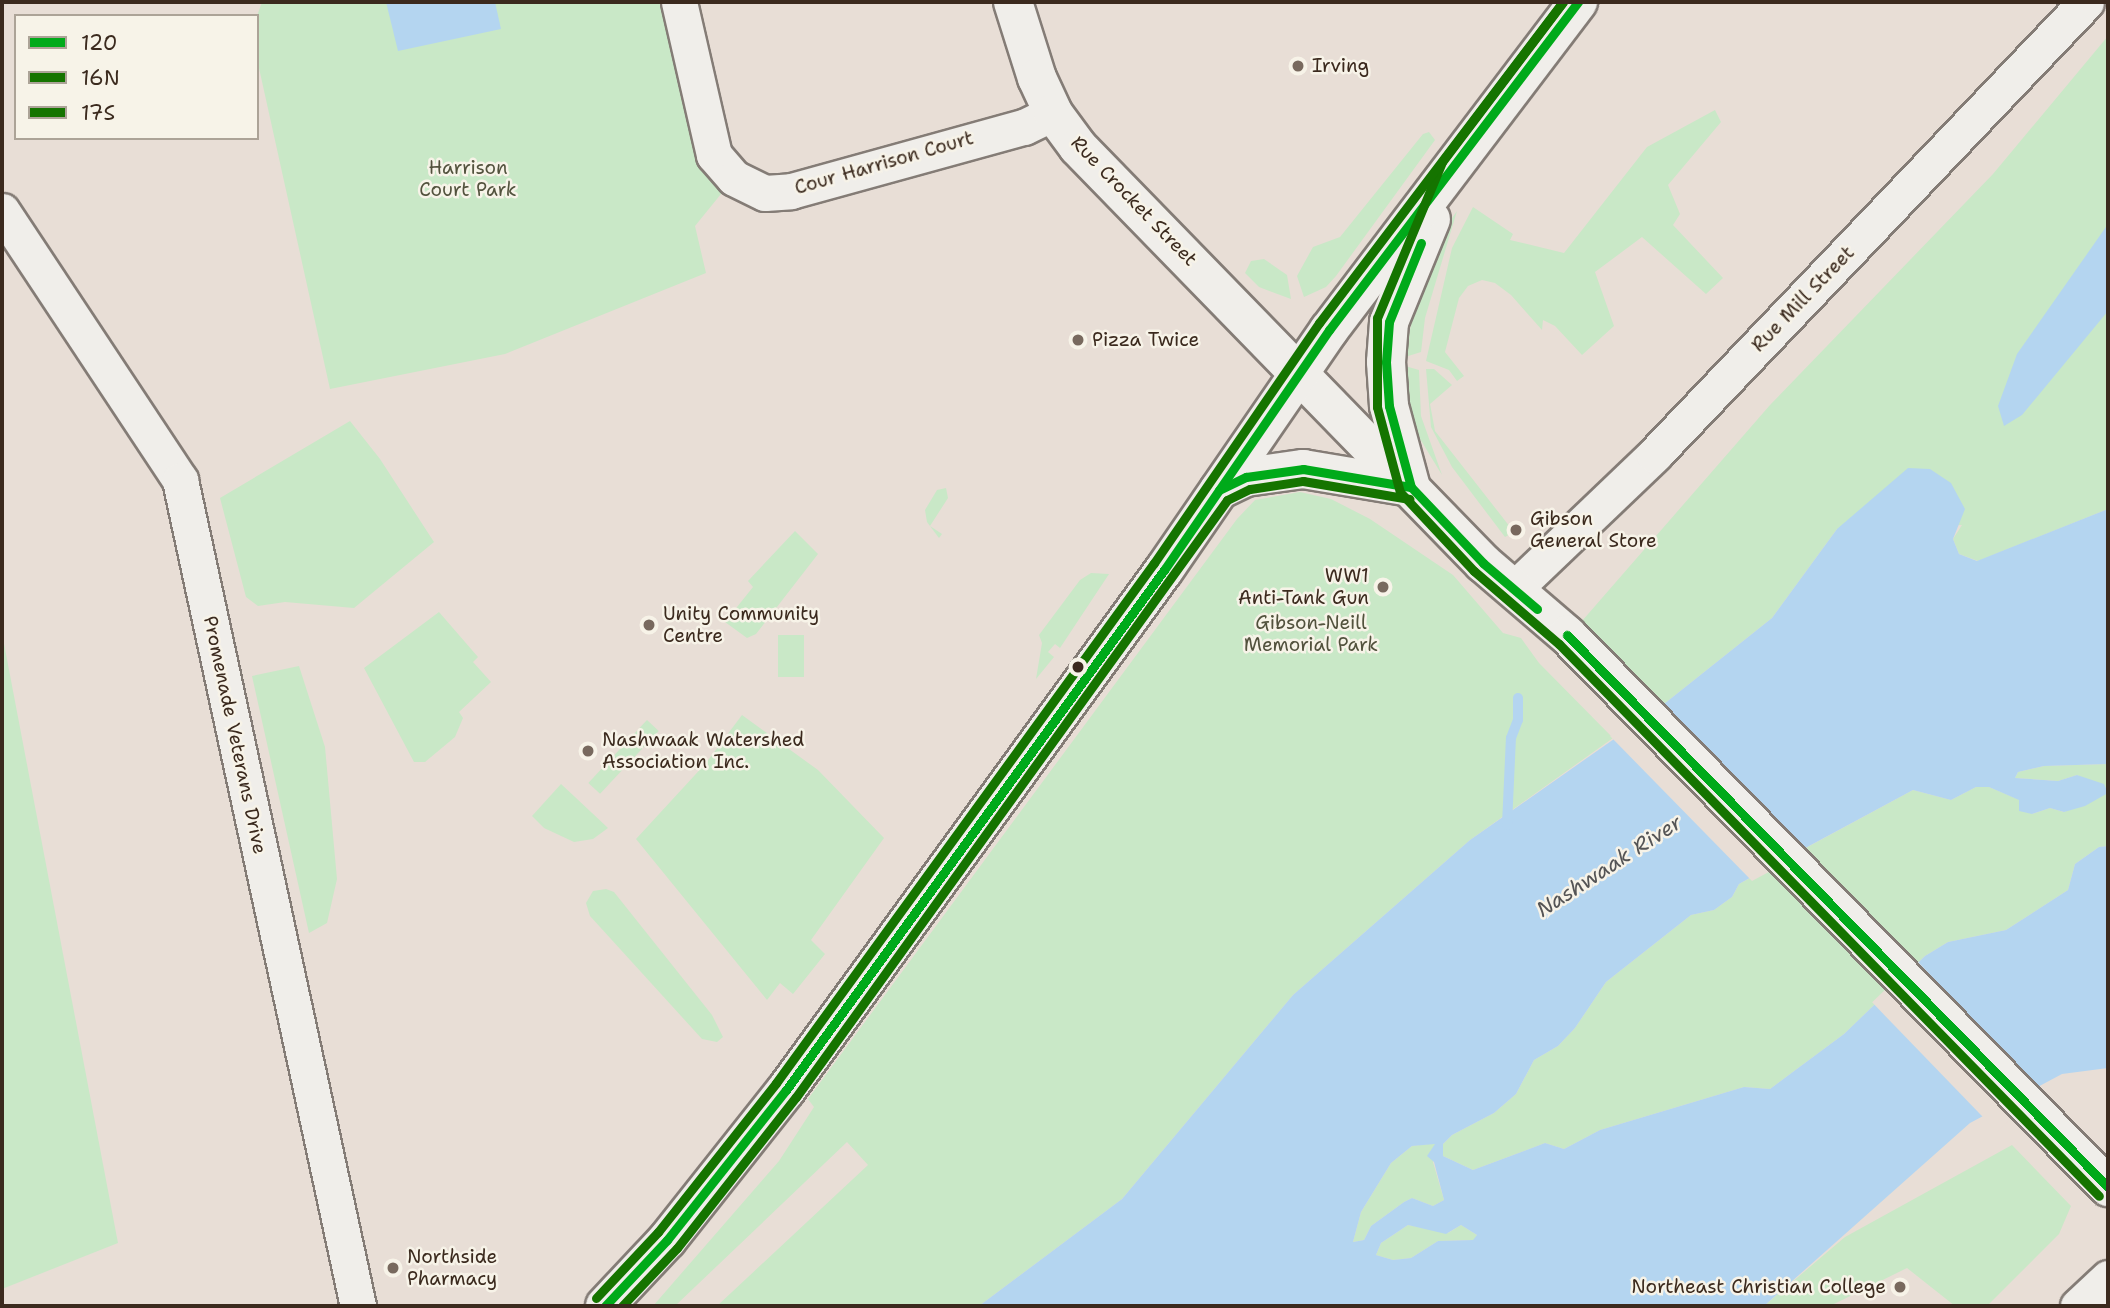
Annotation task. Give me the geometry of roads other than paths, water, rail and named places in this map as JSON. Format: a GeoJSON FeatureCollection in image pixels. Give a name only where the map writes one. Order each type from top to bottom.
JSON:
{"type":"FeatureCollection","features":[{"type":"Feature","properties":{"kind":"main road","name":"Rue Crocket Street"},"geometry":{"type":"LineString","coordinates":[[1013,2],[1053,113],[1079,147],[1411,487],[1514,589],[1567,635],[2104,1183]]}},
{"type":"Feature","properties":{"kind":"main road"},"geometry":{"type":"LineString","coordinates":[[605,1306],[667,1240],[786,1090],[1219,490],[1300,371],[1578,2]]}},
{"type":"Feature","properties":{"kind":"main road"},"geometry":{"type":"LineString","coordinates":[[1219,490],[1246,477],[1303,469],[1411,487],[1389,406],[1389,322],[1452,169]]}},
{"type":"Feature","properties":{"kind":"street","name":"Cour Harrison Court"},"geometry":{"type":"LineString","coordinates":[[679,2],[714,155],[734,178],[765,193],[791,191],[1024,127],[1053,113]]}},
{"type":"Feature","properties":{"kind":"street","name":"Rue Mill Street"},"geometry":{"type":"LineString","coordinates":[[1514,589],[1654,455],[2086,2]]}},
{"type":"Feature","properties":{"kind":"street","name":"Promenade Veterans Drive"},"geometry":{"type":"LineString","coordinates":[[2,211],[180,480],[358,1306]]}},
{"type":"Feature","properties":{"kind":"street"},"geometry":{"type":"LineString","coordinates":[[2078,1306],[2108,1278]]}},
{"type":"Feature","properties":{"kind":"water"},"geometry":{"type":"Polygon","coordinates":[[[386,2],[495,2],[501,29],[398,51],[386,2]]]}},
{"type":"Feature","properties":{"kind":"water"},"geometry":{"type":"Polygon","coordinates":[[[2108,224],[2108,311],[2022,415],[2004,426],[1998,406],[2017,354],[2108,224]]]}},
{"type":"Feature","properties":{"kind":"water","name":"Nashwaak River"},"geometry":{"type":"Polygon","coordinates":[[[1908,468],[1930,469],[1951,483],[1965,509],[1953,539],[1959,554],[1977,561],[2108,509],[2108,764],[2044,766],[2018,772],[2015,778],[2058,781],[2077,775],[2104,784],[2108,793],[2085,806],[2064,812],[2050,808],[2032,814],[2019,811],[2019,800],[1989,787],[1976,787],[1951,800],[1913,790],[1755,875],[1739,884],[1732,897],[1714,910],[1691,915],[1606,982],[1575,1028],[1558,1046],[1534,1060],[1516,1094],[1494,1113],[1452,1135],[1443,1144],[1443,1156],[1473,1170],[1545,1143],[1564,1149],[1600,1130],[1744,1087],[1770,1089],[1844,1034],[1925,956],[1948,942],[2006,930],[2068,890],[2075,864],[2099,847],[2108,846],[2108,1068],[2062,1074],[1970,1123],[1764,1306],[979,1306],[1122,1199],[1293,995],[1470,840],[1664,704],[1772,618],[1837,529],[1908,468]],[[1435,1144],[1412,1146],[1391,1163],[1361,1212],[1353,1242],[1364,1240],[1371,1226],[1412,1198],[1433,1206],[1444,1200],[1434,1162],[1427,1156],[1435,1144]],[[1408,1225],[1381,1243],[1376,1255],[1393,1260],[1411,1258],[1438,1241],[1473,1240],[1477,1235],[1461,1225],[1446,1234],[1408,1225]]]}},
{"type":"Feature","properties":{"kind":"waterway"},"geometry":{"type":"LineString","coordinates":[[1507,825],[1511,738],[1518,720],[1518,698]]}},
{"type":"Feature","properties":{"kind":"place","name":"Irving"},"geometry":{"type":"Point","coordinates":[1298,66]}},
{"type":"Feature","properties":{"kind":"place","name":"Pizza Twice"},"geometry":{"type":"Point","coordinates":[1078,340]}},
{"type":"Feature","properties":{"kind":"place","name":"Gibson General Store"},"geometry":{"type":"Point","coordinates":[1516,530]}},
{"type":"Feature","properties":{"kind":"place","name":"WW1 Anti-Tank Gun"},"geometry":{"type":"Point","coordinates":[1383,587]}},
{"type":"Feature","properties":{"kind":"place","name":"Unity Community Centre"},"geometry":{"type":"Point","coordinates":[649,625]}},
{"type":"Feature","properties":{"kind":"place","name":"Nashwaak Watershed Association Inc."},"geometry":{"type":"Point","coordinates":[588,751]}},
{"type":"Feature","properties":{"kind":"place","name":"Northside Pharmacy"},"geometry":{"type":"Point","coordinates":[393,1268]}},
{"type":"Feature","properties":{"kind":"place","name":"Northeast Christian College"},"geometry":{"type":"Point","coordinates":[1900,1287]}},
{"type":"Feature","properties":{"kind":"park label","name":"Harrison Court Park"},"geometry":{"type":"Point","coordinates":[468,179]}},
{"type":"Feature","properties":{"kind":"park label","name":"Gibson-Neill Memorial Park"},"geometry":{"type":"Point","coordinates":[1311,634]}}]}
